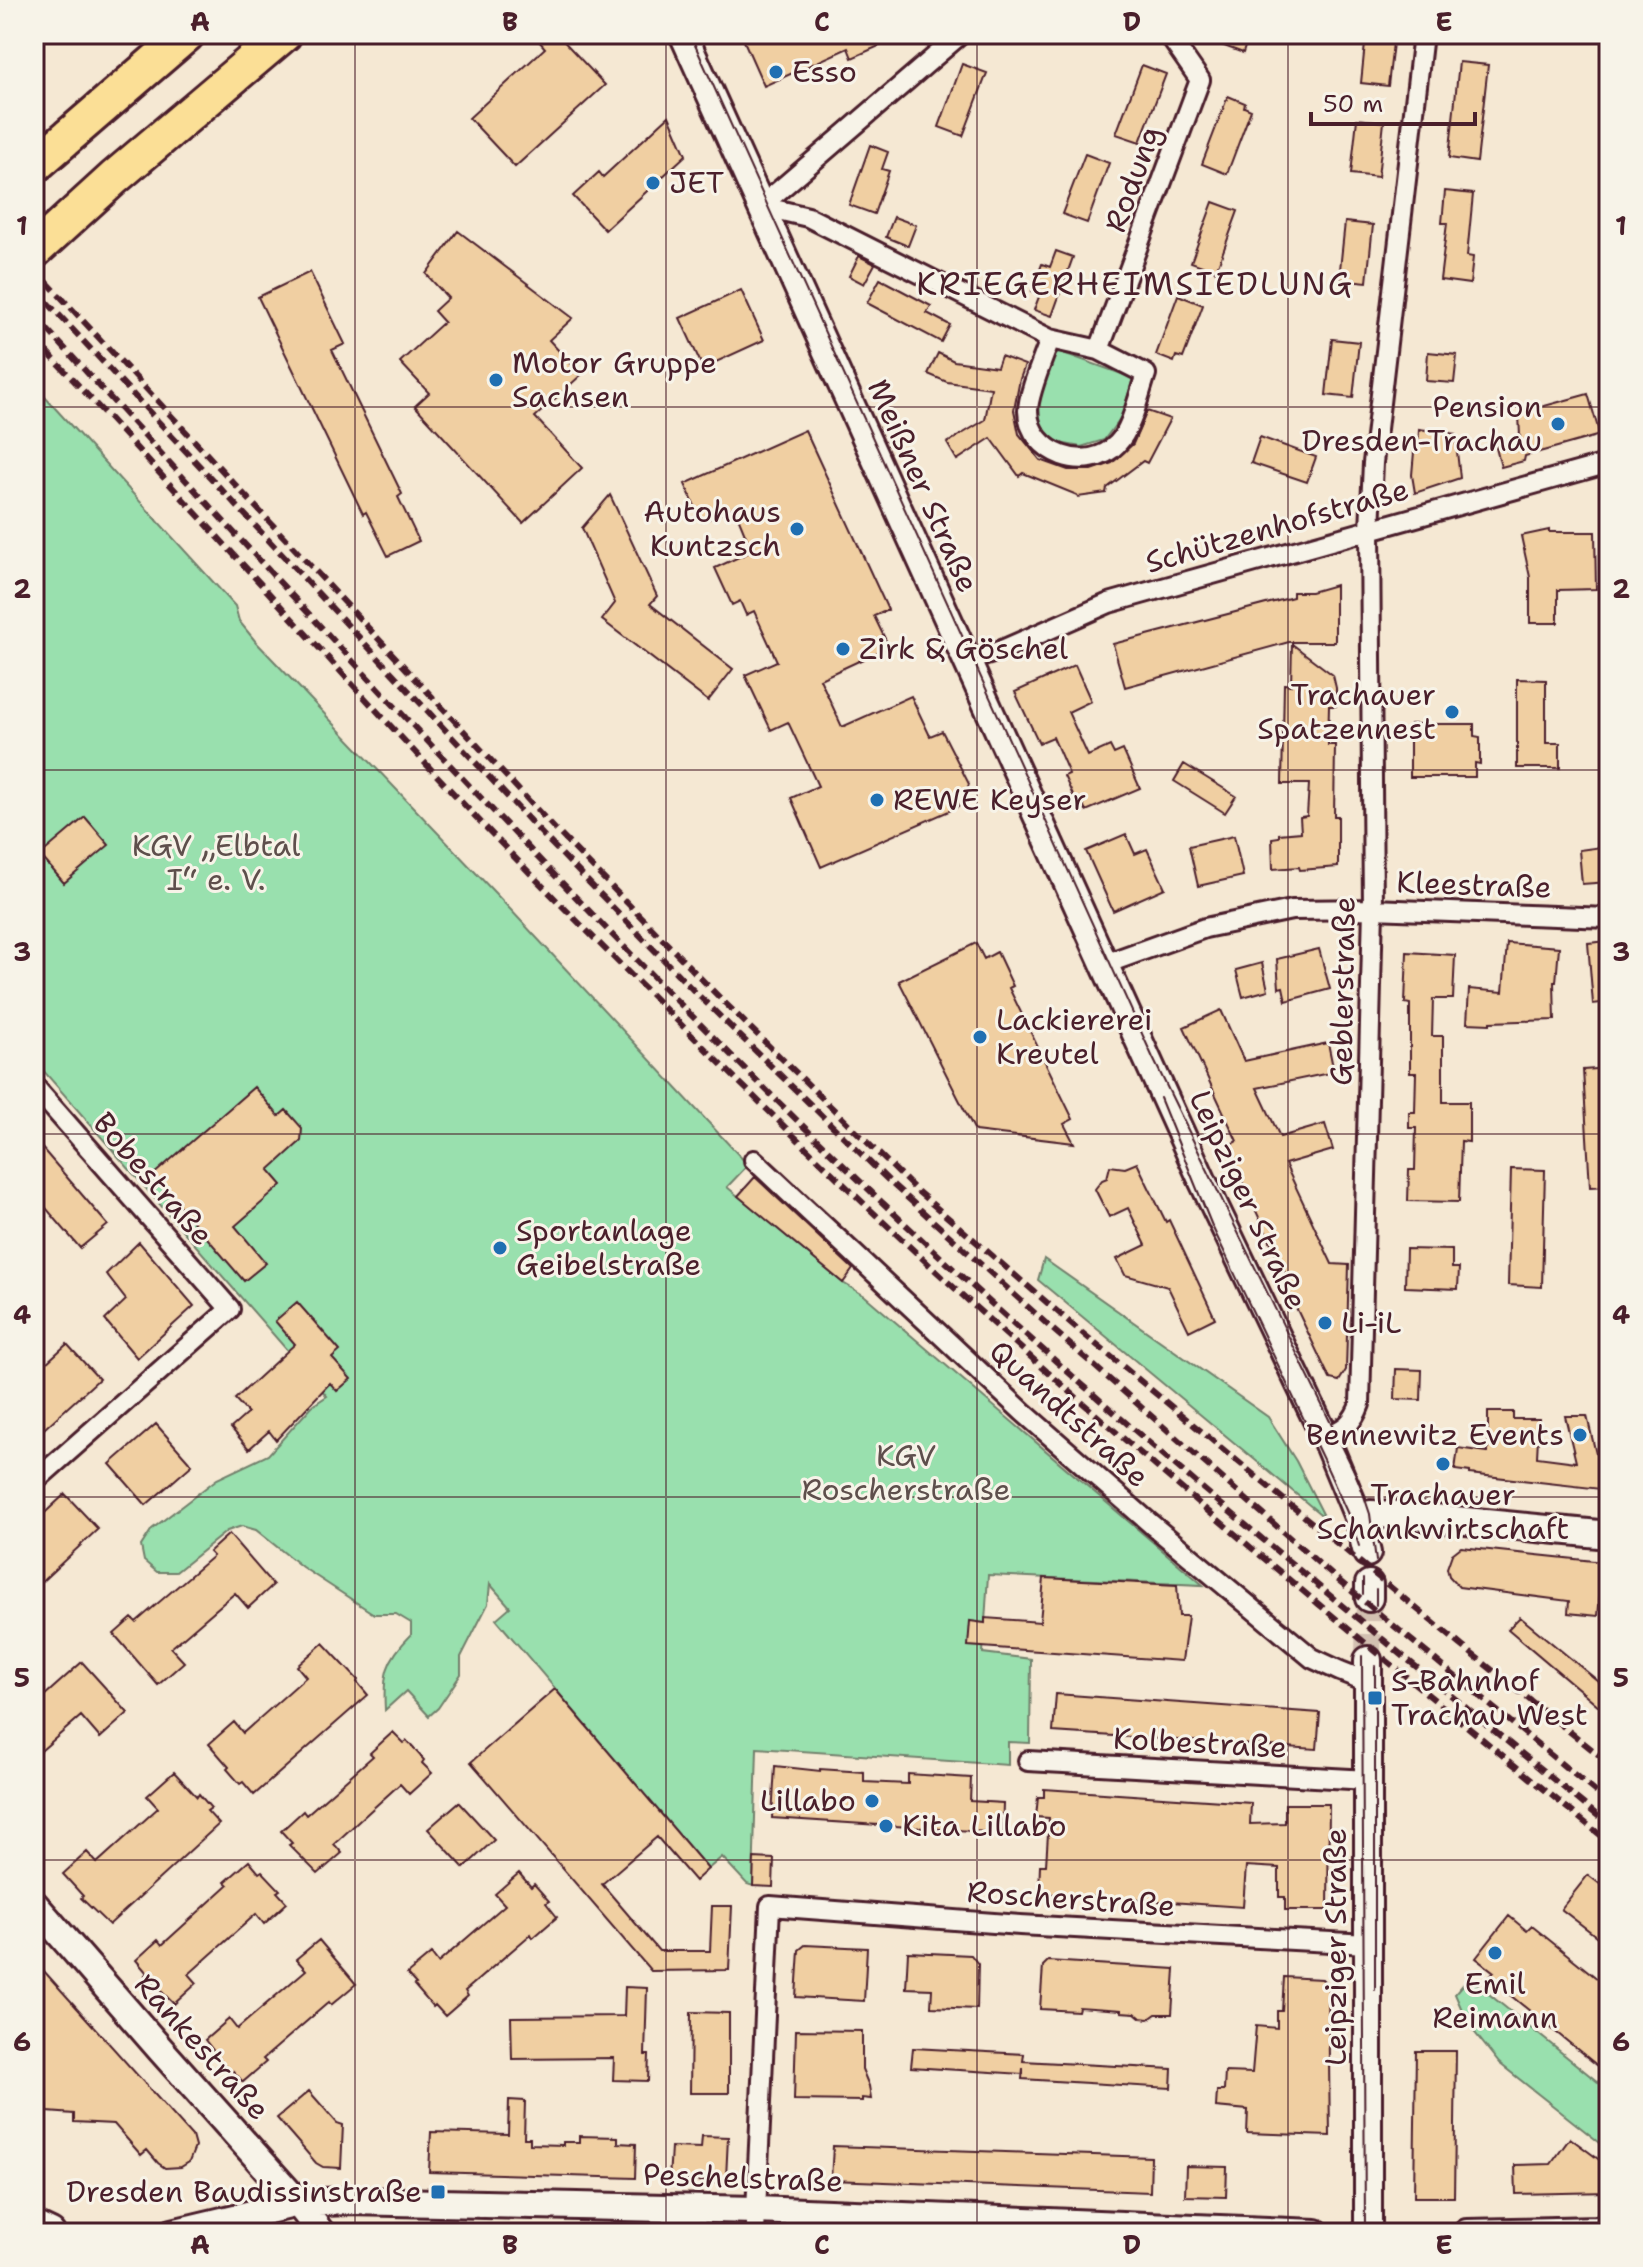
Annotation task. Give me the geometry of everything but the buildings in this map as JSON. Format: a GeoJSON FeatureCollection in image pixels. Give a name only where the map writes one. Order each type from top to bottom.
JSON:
{"type":"FeatureCollection","features":[{"type":"Feature","properties":{"kind":"highway"},"geometry":{"type":"LineString","coordinates":[[34,166],[187,34]]}},
{"type":"Feature","properties":{"kind":"highway"},"geometry":{"type":"LineString","coordinates":[[34,251],[114,178],[284,34]]}},
{"type":"Feature","properties":{"kind":"main road","name":"Meißner Straße"},"geometry":{"type":"LineString","coordinates":[[683,34],[1105,964]]}},
{"type":"Feature","properties":{"kind":"main road","name":"Leipziger Straße"},"geometry":{"type":"LineString","coordinates":[[1105,964],[1203,1182],[1325,1437],[1358,1517],[1367,1553]]}},
{"type":"Feature","properties":{"kind":"main road"},"geometry":{"type":"LineString","coordinates":[[1358,1517],[1370,1514],[1404,1515],[1609,1535]]}},
{"type":"Feature","properties":{"kind":"main road","name":"Leipziger Straße"},"geometry":{"type":"LineString","coordinates":[[1368,1671],[1368,2233]]}},
{"type":"Feature","properties":{"kind":"main road","name":"Rankestraße"},"geometry":{"type":"LineString","coordinates":[[34,1904],[321,2233]]}},
{"type":"Feature","properties":{"kind":"main road","name":"Peschelstraße"},"geometry":{"type":"LineString","coordinates":[[172,2233],[210,2228],[298,2203],[389,2201],[756,2221],[1316,2233]]}},
{"type":"Feature","properties":{"kind":"main road"},"geometry":{"type":"LineString","coordinates":[[34,2225],[51,2233]]}},
{"type":"Feature","properties":{"kind":"main road"},"geometry":{"type":"LineString","coordinates":[[1467,2233],[1597,2230],[1609,2227]]}},
{"type":"Feature","properties":{"kind":"street"},"geometry":{"type":"LineString","coordinates":[[761,206],[961,34]]}},
{"type":"Feature","properties":{"kind":"street","name":"Rodung"},"geometry":{"type":"LineString","coordinates":[[1099,350],[1200,80],[1168,34]]}},
{"type":"Feature","properties":{"kind":"street","name":"Geblerstraße"},"geometry":{"type":"LineString","coordinates":[[1325,1437],[1342,1430],[1355,1418],[1360,1404],[1373,909],[1370,529],[1373,463],[1423,34]]}},
{"type":"Feature","properties":{"kind":"street"},"geometry":{"type":"LineString","coordinates":[[761,206],[808,217],[1050,339],[1099,350],[1146,374],[1128,426],[1120,441],[1108,453],[1091,459],[1074,459],[1050,448],[1031,424],[1028,409],[1050,339]]}},
{"type":"Feature","properties":{"kind":"street","name":"Schützenhofstraße"},"geometry":{"type":"LineString","coordinates":[[967,661],[1002,650],[1109,603],[1609,463]]}},
{"type":"Feature","properties":{"kind":"street","name":"Kleestraße"},"geometry":{"type":"LineString","coordinates":[[1105,964],[1205,928],[1292,910],[1373,909],[1609,918]]}},
{"type":"Feature","properties":{"kind":"street","name":"Bobestraße"},"geometry":{"type":"LineString","coordinates":[[34,1086],[230,1309],[34,1482]]}},
{"type":"Feature","properties":{"kind":"street","name":"Quandtstraße"},"geometry":{"type":"LineString","coordinates":[[754,1160],[1023,1412],[1312,1658],[1340,1671],[1368,1671]]}},
{"type":"Feature","properties":{"kind":"street","name":"Kolbestraße"},"geometry":{"type":"LineString","coordinates":[[1028,1761],[1368,1780]]}},
{"type":"Feature","properties":{"kind":"street","name":"Roscherstraße"},"geometry":{"type":"LineString","coordinates":[[756,2221],[770,1906],[1020,1925],[1368,1944]]}},
{"type":"Feature","properties":{"kind":"green space"},"geometry":{"type":"Polygon","coordinates":[[[1055,350],[1133,378],[1122,416],[1104,440],[1081,447],[1054,442],[1040,427],[1039,396],[1055,350]]]}},
{"type":"Feature","properties":{"kind":"green space"},"geometry":{"type":"Polygon","coordinates":[[[34,385],[235,606],[239,621],[256,642],[748,1165],[727,1187],[843,1283],[865,1296],[1203,1585],[988,1575],[983,1653],[1031,1659],[1030,1743],[1008,1742],[1008,1765],[757,1748],[753,1886],[747,1884],[722,1857],[708,1869],[496,1619],[510,1607],[490,1584],[488,1604],[461,1657],[461,1674],[429,1716],[406,1691],[385,1710],[388,1669],[411,1635],[411,1623],[396,1614],[374,1614],[302,1567],[256,1530],[242,1526],[227,1531],[176,1572],[157,1572],[144,1561],[141,1546],[152,1529],[217,1479],[268,1455],[312,1406],[327,1396],[34,1060],[34,385]]]}},
{"type":"Feature","properties":{"kind":"green space"},"geometry":{"type":"Polygon","coordinates":[[[1044,1259],[1268,1417],[1296,1461],[1325,1518],[1038,1280],[1044,1259]]]}},
{"type":"Feature","properties":{"kind":"green space"},"geometry":{"type":"Polygon","coordinates":[[[1469,1978],[1609,2091],[1609,2150],[1499,2063],[1468,2024],[1455,1994],[1469,1978]]]}},
{"type":"Feature","properties":{"kind":"tunnel"},"geometry":{"type":"LineString","coordinates":[[1368,1660],[1369,1598]]}},
{"type":"Feature","properties":{"kind":"tram line"},"geometry":{"type":"LineString","coordinates":[[690,34],[1153,1058],[1359,1481],[1370,1514],[1376,1561]]}},
{"type":"Feature","properties":{"kind":"tram line"},"geometry":{"type":"LineString","coordinates":[[1160,1098],[1212,1226],[1328,1470],[1359,1546]]}},
{"type":"Feature","properties":{"kind":"tram line"},"geometry":{"type":"LineString","coordinates":[[1363,1579],[1363,1594]]}},
{"type":"Feature","properties":{"kind":"tram line"},"geometry":{"type":"LineString","coordinates":[[1376,1589],[1376,1605]]}},
{"type":"Feature","properties":{"kind":"tram line"},"geometry":{"type":"LineString","coordinates":[[1362,1656],[1365,2233]]}},
{"type":"Feature","properties":{"kind":"tram line"},"geometry":{"type":"LineString","coordinates":[[1375,1666],[1375,1990]]}},
{"type":"Feature","properties":{"kind":"railway"},"geometry":{"type":"LineString","coordinates":[[34,268],[555,829],[722,1000],[916,1190],[1080,1331],[1609,1763]]}},
{"type":"Feature","properties":{"kind":"railway"},"geometry":{"type":"LineString","coordinates":[[34,288],[544,836],[692,989],[890,1182],[1331,1574],[1609,1803]]}},
{"type":"Feature","properties":{"kind":"railway"},"geometry":{"type":"LineString","coordinates":[[34,315],[557,878],[773,1097],[884,1204],[1150,1443],[1609,1825]]}},
{"type":"Feature","properties":{"kind":"railway"},"geometry":{"type":"LineString","coordinates":[[34,338],[491,833],[876,1215],[1145,1457],[1329,1613],[1609,1842]]}},
{"type":"Feature","properties":{"kind":"place","name":"Esso"},"geometry":{"type":"Point","coordinates":[776,72]}},
{"type":"Feature","properties":{"kind":"place","name":"JET"},"geometry":{"type":"Point","coordinates":[653,183]}},
{"type":"Feature","properties":{"kind":"place","name":"Motor Gruppe Sachsen"},"geometry":{"type":"Point","coordinates":[496,380]}},
{"type":"Feature","properties":{"kind":"place","name":"Pension Dresden-Trachau"},"geometry":{"type":"Point","coordinates":[1558,424]}},
{"type":"Feature","properties":{"kind":"place","name":"Autohaus Kuntzsch"},"geometry":{"type":"Point","coordinates":[797,529]}},
{"type":"Feature","properties":{"kind":"place","name":"Zirk & Göschel"},"geometry":{"type":"Point","coordinates":[843,649]}},
{"type":"Feature","properties":{"kind":"place","name":"Trachauer Spatzennest"},"geometry":{"type":"Point","coordinates":[1452,712]}},
{"type":"Feature","properties":{"kind":"place","name":"REWE Keyser"},"geometry":{"type":"Point","coordinates":[877,800]}},
{"type":"Feature","properties":{"kind":"place","name":"Lackiererei Kreutel"},"geometry":{"type":"Point","coordinates":[980,1037]}},
{"type":"Feature","properties":{"kind":"place","name":"Sportanlage Geibelstraße"},"geometry":{"type":"Point","coordinates":[500,1248]}},
{"type":"Feature","properties":{"kind":"place","name":"Li-iL"},"geometry":{"type":"Point","coordinates":[1325,1323]}},
{"type":"Feature","properties":{"kind":"place","name":"Bennewitz Events"},"geometry":{"type":"Point","coordinates":[1580,1435]}},
{"type":"Feature","properties":{"kind":"place","name":"Trachauer Schankwirtschaft"},"geometry":{"type":"Point","coordinates":[1443,1464]}},
{"type":"Feature","properties":{"kind":"place","name":"S-Bahnhof Trachau West"},"geometry":{"type":"Point","coordinates":[1375,1698]}},
{"type":"Feature","properties":{"kind":"place","name":"Lillabo"},"geometry":{"type":"Point","coordinates":[872,1801]}},
{"type":"Feature","properties":{"kind":"place","name":"Kita Lillabo"},"geometry":{"type":"Point","coordinates":[886,1826]}},
{"type":"Feature","properties":{"kind":"place","name":"Emil Reimann"},"geometry":{"type":"Point","coordinates":[1495,1953]}},
{"type":"Feature","properties":{"kind":"place","name":"Dresden Baudissinstraße"},"geometry":{"type":"Point","coordinates":[438,2192]}},
{"type":"Feature","properties":{"kind":"district","name":"KRIEGERHEIMSIEDLUNG"},"geometry":{"type":"Point","coordinates":[1135,284]}},
{"type":"Feature","properties":{"kind":"park label","name":"KGV „Elbtal I“ e. V."},"geometry":{"type":"Point","coordinates":[216,863]}},
{"type":"Feature","properties":{"kind":"park label","name":"KGV Roscherstraße"},"geometry":{"type":"Point","coordinates":[906,1473]}}]}
